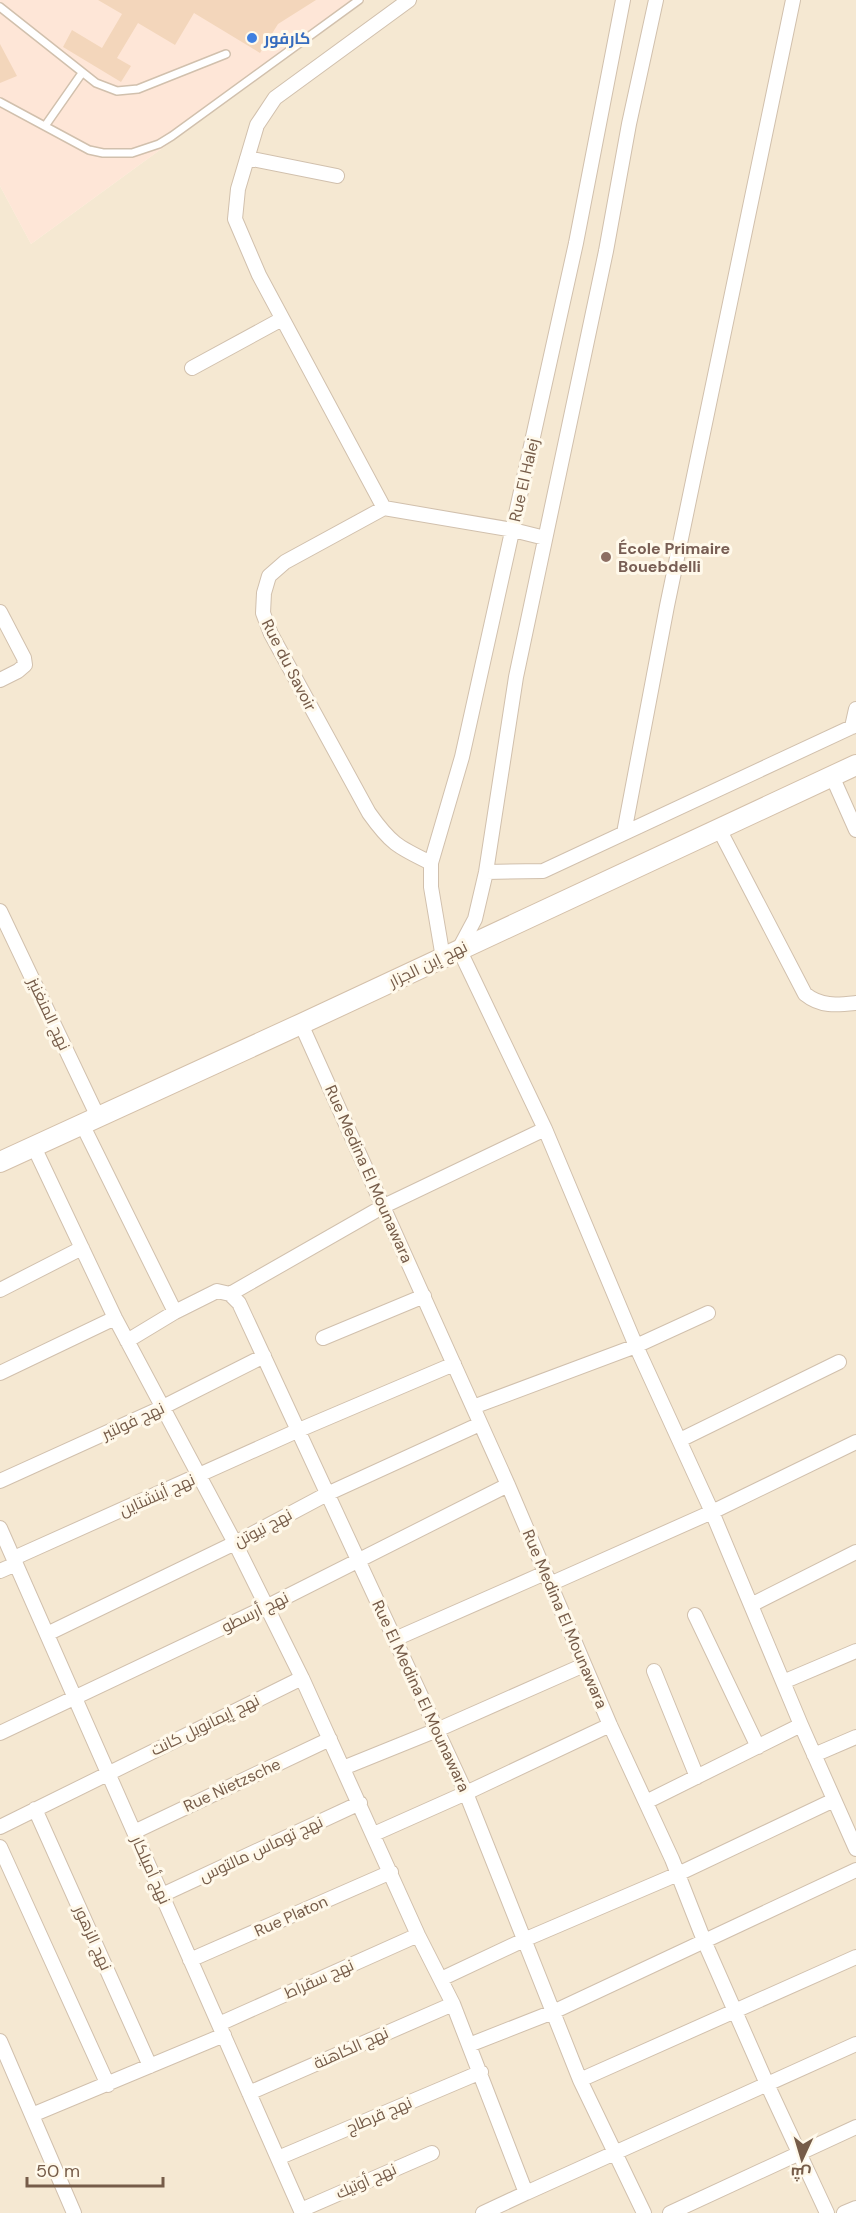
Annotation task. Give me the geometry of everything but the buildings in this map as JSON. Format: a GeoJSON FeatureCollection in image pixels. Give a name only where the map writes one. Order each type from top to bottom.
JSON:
{"type":"FeatureCollection","features":[{"type":"Feature","properties":{"kind":"street"},"geometry":{"type":"LineString","coordinates":[[409,0],[275,98],[257,125],[238,189],[235,219],[259,275],[384,507],[513,530],[545,538]]}},
{"type":"Feature","properties":{"kind":"street","name":"Rue El Halej"},"geometry":{"type":"LineString","coordinates":[[451,953],[431,887],[431,863],[462,758],[513,530],[576,243],[623,0]]}},
{"type":"Feature","properties":{"kind":"street","name":"Rue El Halej"},"geometry":{"type":"LineString","coordinates":[[451,953],[475,919],[486,872],[516,677],[656,0]]}},
{"type":"Feature","properties":{"kind":"street"},"geometry":{"type":"LineString","coordinates":[[624,833],[667,606],[793,0]]}},
{"type":"Feature","properties":{"kind":"street"},"geometry":{"type":"LineString","coordinates":[[247,158],[337,176]]}},
{"type":"Feature","properties":{"kind":"street"},"geometry":{"type":"LineString","coordinates":[[192,368],[282,319]]}},
{"type":"Feature","properties":{"kind":"street","name":"Rue du Savoir"},"geometry":{"type":"LineString","coordinates":[[384,507],[285,562],[269,576],[264,593],[263,613],[291,671],[369,813],[383,833],[397,847],[431,863]]}},
{"type":"Feature","properties":{"kind":"street"},"geometry":{"type":"LineString","coordinates":[[0,612],[24,658],[25,665],[0,680]]}},
{"type":"Feature","properties":{"kind":"street"},"geometry":{"type":"LineString","coordinates":[[486,872],[543,872],[854,726],[856,709]]}},
{"type":"Feature","properties":{"kind":"street","name":"نهج إبن الجزار"},"geometry":{"type":"LineString","coordinates":[[0,1162],[856,765]]}},
{"type":"Feature","properties":{"kind":"street"},"geometry":{"type":"LineString","coordinates":[[832,776],[856,830]]}},
{"type":"Feature","properties":{"kind":"street"},"geometry":{"type":"LineString","coordinates":[[719,829],[805,994],[813,1001],[833,1005],[856,1003]]}},
{"type":"Feature","properties":{"kind":"street","name":"نهج المنغنيز"},"geometry":{"type":"LineString","coordinates":[[0,911],[175,1312]]}},
{"type":"Feature","properties":{"kind":"street"},"geometry":{"type":"LineString","coordinates":[[451,953],[545,1129],[636,1346],[712,1512],[814,1755],[834,1800],[850,1820],[856,1849]]}},
{"type":"Feature","properties":{"kind":"street","name":"Rue Medina El Mounawara"},"geometry":{"type":"LineString","coordinates":[[301,1024],[508,1485],[610,1725],[678,1874],[705,1943],[827,2213]]}},
{"type":"Feature","properties":{"kind":"street"},"geometry":{"type":"LineString","coordinates":[[127,1341],[175,1312],[217,1291],[230,1294],[384,1206],[545,1129]]}},
{"type":"Feature","properties":{"kind":"street"},"geometry":{"type":"LineString","coordinates":[[34,1147],[115,1318],[268,1606],[302,1678],[418,1935],[453,2004],[526,2193]]}},
{"type":"Feature","properties":{"kind":"street"},"geometry":{"type":"LineString","coordinates":[[0,1290],[82,1248]]}},
{"type":"Feature","properties":{"kind":"street","name":"Rue El Medina El Mounawara"},"geometry":{"type":"LineString","coordinates":[[230,1294],[238,1303],[299,1430],[466,1793],[580,2080],[644,2213]]}},
{"type":"Feature","properties":{"kind":"street"},"geometry":{"type":"LineString","coordinates":[[323,1338],[424,1296]]}},
{"type":"Feature","properties":{"kind":"street"},"geometry":{"type":"LineString","coordinates":[[473,1407],[636,1346],[708,1313]]}},
{"type":"Feature","properties":{"kind":"street"},"geometry":{"type":"LineString","coordinates":[[0,1374],[115,1318]]}},
{"type":"Feature","properties":{"kind":"street","name":"نهج فولتير"},"geometry":{"type":"LineString","coordinates":[[0,1481],[163,1407],[264,1356]]}},
{"type":"Feature","properties":{"kind":"street"},"geometry":{"type":"LineString","coordinates":[[680,1440],[840,1362]]}},
{"type":"Feature","properties":{"kind":"street","name":"نهج أينشتاين"},"geometry":{"type":"LineString","coordinates":[[0,1571],[15,1561],[299,1430],[454,1364]]}},
{"type":"Feature","properties":{"kind":"street","name":"نهج نيوتن"},"geometry":{"type":"LineString","coordinates":[[47,1634],[235,1543],[327,1494],[480,1424]]}},
{"type":"Feature","properties":{"kind":"street"},"geometry":{"type":"LineString","coordinates":[[395,1639],[712,1512],[856,1442]]}},
{"type":"Feature","properties":{"kind":"street","name":"نهج أرسطو"},"geometry":{"type":"LineString","coordinates":[[2,1729],[268,1606],[508,1485]]}},
{"type":"Feature","properties":{"kind":"street","name":"نهج أميلكار"},"geometry":{"type":"LineString","coordinates":[[0,1528],[302,2211]]}},
{"type":"Feature","properties":{"kind":"street"},"geometry":{"type":"LineString","coordinates":[[751,1605],[856,1552]]}},
{"type":"Feature","properties":{"kind":"street"},"geometry":{"type":"LineString","coordinates":[[695,1615],[758,1747]]}},
{"type":"Feature","properties":{"kind":"street"},"geometry":{"type":"LineString","coordinates":[[783,1682],[856,1651]]}},
{"type":"Feature","properties":{"kind":"street"},"geometry":{"type":"LineString","coordinates":[[343,1768],[437,1730],[584,1665]]}},
{"type":"Feature","properties":{"kind":"street"},"geometry":{"type":"LineString","coordinates":[[654,1671],[697,1777]]}},
{"type":"Feature","properties":{"kind":"street","name":"نهج إيمانويل كانت"},"geometry":{"type":"LineString","coordinates":[[0,1827],[302,1678]]}},
{"type":"Feature","properties":{"kind":"street"},"geometry":{"type":"LineString","coordinates":[[374,1834],[610,1725]]}},
{"type":"Feature","properties":{"kind":"street"},"geometry":{"type":"LineString","coordinates":[[646,1802],[801,1725]]}},
{"type":"Feature","properties":{"kind":"street"},"geometry":{"type":"LineString","coordinates":[[814,1755],[856,1737]]}},
{"type":"Feature","properties":{"kind":"street","name":"Rue Nietzsche"},"geometry":{"type":"LineString","coordinates":[[134,1832],[330,1739]]}},
{"type":"Feature","properties":{"kind":"street"},"geometry":{"type":"LineString","coordinates":[[441,1979],[678,1874],[834,1800]]}},
{"type":"Feature","properties":{"kind":"street","name":"نهج توماس مالتوس"},"geometry":{"type":"LineString","coordinates":[[162,1895],[360,1803]]}},
{"type":"Feature","properties":{"kind":"street","name":"نهج الزهور"},"geometry":{"type":"LineString","coordinates":[[35,1809],[150,2066]]}},
{"type":"Feature","properties":{"kind":"street"},"geometry":{"type":"LineString","coordinates":[[0,1847],[108,2085]]}},
{"type":"Feature","properties":{"kind":"street"},"geometry":{"type":"LineString","coordinates":[[469,2045],[553,2013],[856,1870]]}},
{"type":"Feature","properties":{"kind":"street","name":"Rue Platon"},"geometry":{"type":"LineString","coordinates":[[190,1960],[391,1872]]}},
{"type":"Feature","properties":{"kind":"street","name":"نهج سقراط"},"geometry":{"type":"LineString","coordinates":[[32,2115],[150,2066],[418,1935]]}},
{"type":"Feature","properties":{"kind":"street"},"geometry":{"type":"LineString","coordinates":[[580,2080],[856,1957]]}},
{"type":"Feature","properties":{"kind":"street","name":"نهج الكاهنة"},"geometry":{"type":"LineString","coordinates":[[249,2093],[453,2004]]}},
{"type":"Feature","properties":{"kind":"street"},"geometry":{"type":"LineString","coordinates":[[0,2041],[74,2213]]}},
{"type":"Feature","properties":{"kind":"street"},"geometry":{"type":"LineString","coordinates":[[483,2213],[856,2044]]}},
{"type":"Feature","properties":{"kind":"street","name":"نهج قرطاج"},"geometry":{"type":"LineString","coordinates":[[278,2158],[481,2072]]}},
{"type":"Feature","properties":{"kind":"street"},"geometry":{"type":"LineString","coordinates":[[670,2213],[856,2127]]}},
{"type":"Feature","properties":{"kind":"street","name":"نهج أوتيك"},"geometry":{"type":"LineString","coordinates":[[302,2211],[432,2153]]}},
{"type":"Feature","properties":{"kind":"street"},"geometry":{"type":"LineString","coordinates":[[844,2213],[856,2208]]}},
{"type":"Feature","properties":{"kind":"lane"},"geometry":{"type":"LineString","coordinates":[[0,102],[89,150],[103,153],[132,153],[159,144],[359,0]]}},
{"type":"Feature","properties":{"kind":"lane"},"geometry":{"type":"LineString","coordinates":[[0,7],[82,73],[106,88],[128,91],[138,89],[226,54]]}},
{"type":"Feature","properties":{"kind":"lane"},"geometry":{"type":"LineString","coordinates":[[45,126],[82,73]]}},
{"type":"Feature","properties":{"kind":"shaded area"},"geometry":{"type":"Polygon","coordinates":[[[0,0],[365,0],[31,244],[0,186],[0,0]]]}},
{"type":"Feature","properties":{"kind":"shaded area"},"geometry":{"type":"Polygon","coordinates":[[[365,0],[856,0],[856,2213],[0,2213],[0,186],[31,244],[365,0]]]}},
{"type":"Feature","properties":{"kind":"place","name":"كارفور"},"geometry":{"type":"Point","coordinates":[252,38]}},
{"type":"Feature","properties":{"kind":"place","name":"École Primaire Bouebdelli"},"geometry":{"type":"Point","coordinates":[606,557]}}]}
